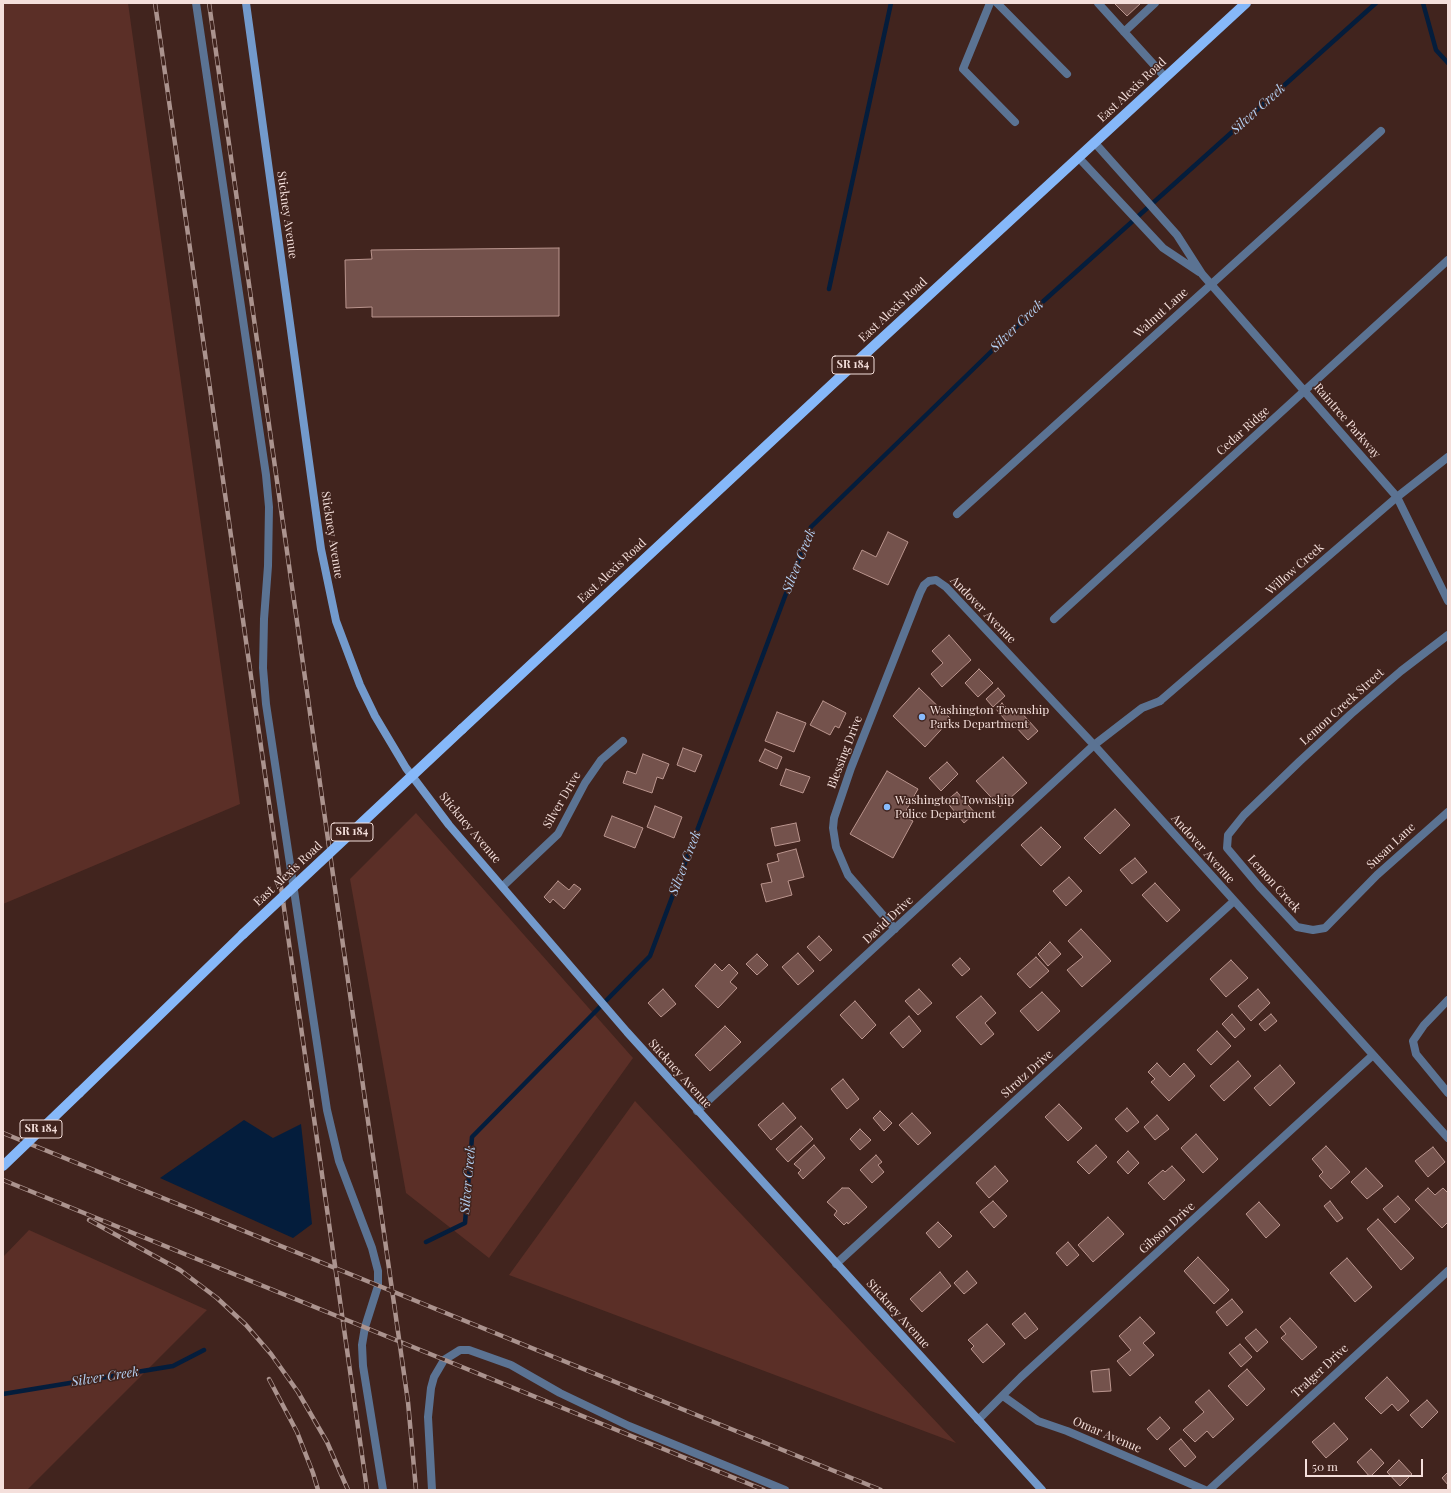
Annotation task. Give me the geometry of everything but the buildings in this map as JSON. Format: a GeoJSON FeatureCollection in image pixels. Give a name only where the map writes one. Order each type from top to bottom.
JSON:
{"type":"FeatureCollection","features":[{"type":"Feature","properties":{"kind":"main road","name":"East Alexis Road"},"geometry":{"type":"LineString","coordinates":[[3,1166],[243,934],[462,729],[1094,142],[1246,3]]}},
{"type":"Feature","properties":{"kind":"street"},"geometry":{"type":"LineString","coordinates":[[196,3],[266,475],[269,507],[268,566],[262,668],[267,712],[327,1110],[339,1161],[372,1248],[378,1270],[378,1286],[365,1327],[362,1345],[363,1366],[383,1490]]}},
{"type":"Feature","properties":{"kind":"street","name":"Stickney Avenue"},"geometry":{"type":"LineString","coordinates":[[246,3],[327,585],[336,621],[360,685],[378,721],[410,773],[449,825],[627,1032],[1042,1490]]}},
{"type":"Feature","properties":{"kind":"street"},"geometry":{"type":"LineString","coordinates":[[990,3],[963,69],[1015,122]]}},
{"type":"Feature","properties":{"kind":"street"},"geometry":{"type":"LineString","coordinates":[[997,3],[1068,74]]}},
{"type":"Feature","properties":{"kind":"street"},"geometry":{"type":"LineString","coordinates":[[1098,3],[1165,77]]}},
{"type":"Feature","properties":{"kind":"street"},"geometry":{"type":"LineString","coordinates":[[1124,32],[1155,3]]}},
{"type":"Feature","properties":{"kind":"street","name":"Walnut Lane"},"geometry":{"type":"LineString","coordinates":[[957,514],[1381,131]]}},
{"type":"Feature","properties":{"kind":"street","name":"Raintree Parkway"},"geometry":{"type":"LineString","coordinates":[[1094,142],[1177,235],[1210,284],[1397,497],[1448,601]]}},
{"type":"Feature","properties":{"kind":"street","name":"Raintree Parkway"},"geometry":{"type":"LineString","coordinates":[[1078,157],[1163,248],[1202,274]]}},
{"type":"Feature","properties":{"kind":"street","name":"Cedar Ridge"},"geometry":{"type":"LineString","coordinates":[[1054,619],[1448,260]]}},
{"type":"Feature","properties":{"kind":"street","name":"Willow Creek"},"geometry":{"type":"LineString","coordinates":[[1160,702],[1397,497],[1448,457]]}},
{"type":"Feature","properties":{"kind":"street","name":"Blessing Drive"},"geometry":{"type":"LineString","coordinates":[[896,929],[848,875],[836,847],[833,828],[834,818],[851,768],[920,593],[924,585],[929,580],[936,580]]}},
{"type":"Feature","properties":{"kind":"street","name":"Andover Avenue"},"geometry":{"type":"LineString","coordinates":[[936,580],[946,587],[1094,745],[1448,1138]]}},
{"type":"Feature","properties":{"kind":"street","name":"Lemon Creek Street"},"geometry":{"type":"LineString","coordinates":[[1257,803],[1351,714],[1401,671],[1448,635]]}},
{"type":"Feature","properties":{"kind":"street","name":"David Drive"},"geometry":{"type":"LineString","coordinates":[[697,1111],[1094,745],[1142,708],[1160,702]]}},
{"type":"Feature","properties":{"kind":"street","name":"Silver Drive"},"geometry":{"type":"LineString","coordinates":[[503,886],[558,834],[601,760],[623,741]]}},
{"type":"Feature","properties":{"kind":"street","name":"Lemon Creek"},"geometry":{"type":"LineString","coordinates":[[1257,803],[1244,815],[1228,836],[1227,848],[1259,886],[1297,926],[1313,930],[1325,928],[1352,900]]}},
{"type":"Feature","properties":{"kind":"street","name":"Susan Lane"},"geometry":{"type":"LineString","coordinates":[[1352,900],[1377,875],[1448,812]]}},
{"type":"Feature","properties":{"kind":"street","name":"Strotz Drive"},"geometry":{"type":"LineString","coordinates":[[836,1264],[1234,901]]}},
{"type":"Feature","properties":{"kind":"street"},"geometry":{"type":"LineString","coordinates":[[1448,1000],[1424,1025],[1413,1041],[1416,1054],[1448,1093]]}},
{"type":"Feature","properties":{"kind":"street","name":"Gibson Drive"},"geometry":{"type":"LineString","coordinates":[[978,1420],[1021,1377],[1373,1055]]}},
{"type":"Feature","properties":{"kind":"street","name":"Tralger Drive"},"geometry":{"type":"LineString","coordinates":[[1209,1490],[1448,1271]]}},
{"type":"Feature","properties":{"kind":"street"},"geometry":{"type":"LineString","coordinates":[[432,1490],[428,1424],[431,1388],[434,1377],[444,1360],[460,1350],[469,1350],[511,1365],[560,1393],[629,1426],[785,1490]]}},
{"type":"Feature","properties":{"kind":"street","name":"Omar Avenue"},"geometry":{"type":"LineString","coordinates":[[1003,1396],[1038,1421],[1067,1431],[1205,1490]]}},
{"type":"Feature","properties":{"kind":"shaded area"},"geometry":{"type":"Polygon","coordinates":[[[3,3],[128,3],[240,804],[3,904],[3,3]]]}},
{"type":"Feature","properties":{"kind":"shaded area"},"geometry":{"type":"Polygon","coordinates":[[[416,813],[633,1058],[489,1258],[406,1193],[350,879],[416,813]]]}},
{"type":"Feature","properties":{"kind":"shaded area"},"geometry":{"type":"Polygon","coordinates":[[[635,1101],[956,1443],[509,1275],[635,1101]]]}},
{"type":"Feature","properties":{"kind":"shaded area"},"geometry":{"type":"Polygon","coordinates":[[[29,1230],[207,1310],[27,1490],[3,1490],[3,1257],[29,1230]]]}},
{"type":"Feature","properties":{"kind":"water"},"geometry":{"type":"Polygon","coordinates":[[[244,1120],[273,1138],[301,1124],[312,1224],[293,1238],[160,1178],[244,1120]]]}},
{"type":"Feature","properties":{"kind":"waterway"},"geometry":{"type":"LineString","coordinates":[[829,289],[891,3]]}},
{"type":"Feature","properties":{"kind":"waterway","name":"Silver Creek"},"geometry":{"type":"LineString","coordinates":[[426,1242],[465,1223],[472,1137],[650,956],[811,527],[1038,306],[1376,3]]}},
{"type":"Feature","properties":{"kind":"waterway"},"geometry":{"type":"LineString","coordinates":[[1423,3],[1436,50],[1448,63]]}},
{"type":"Feature","properties":{"kind":"waterway","name":"Silver Creek"},"geometry":{"type":"LineString","coordinates":[[3,1394],[173,1366],[204,1350]]}},
{"type":"Feature","properties":{"kind":"railway"},"geometry":{"type":"LineString","coordinates":[[155,3],[367,1490]]}},
{"type":"Feature","properties":{"kind":"railway"},"geometry":{"type":"LineString","coordinates":[[209,3],[408,1402],[416,1490]]}},
{"type":"Feature","properties":{"kind":"railway"},"geometry":{"type":"LineString","coordinates":[[3,1133],[881,1490]]}},
{"type":"Feature","properties":{"kind":"railway"},"geometry":{"type":"LineString","coordinates":[[3,1180],[764,1490]]}},
{"type":"Feature","properties":{"kind":"railway"},"geometry":{"type":"LineString","coordinates":[[89,1220],[180,1270],[217,1298],[246,1325],[271,1354],[298,1392],[327,1442],[348,1490]]}},
{"type":"Feature","properties":{"kind":"railway"},"geometry":{"type":"LineString","coordinates":[[269,1379],[297,1432],[318,1490]]}},
{"type":"Feature","properties":{"kind":"place","name":"Washington Township Parks Department"},"geometry":{"type":"Point","coordinates":[922,717]}},
{"type":"Feature","properties":{"kind":"place","name":"Washington Township Police Department"},"geometry":{"type":"Point","coordinates":[887,807]}}]}
